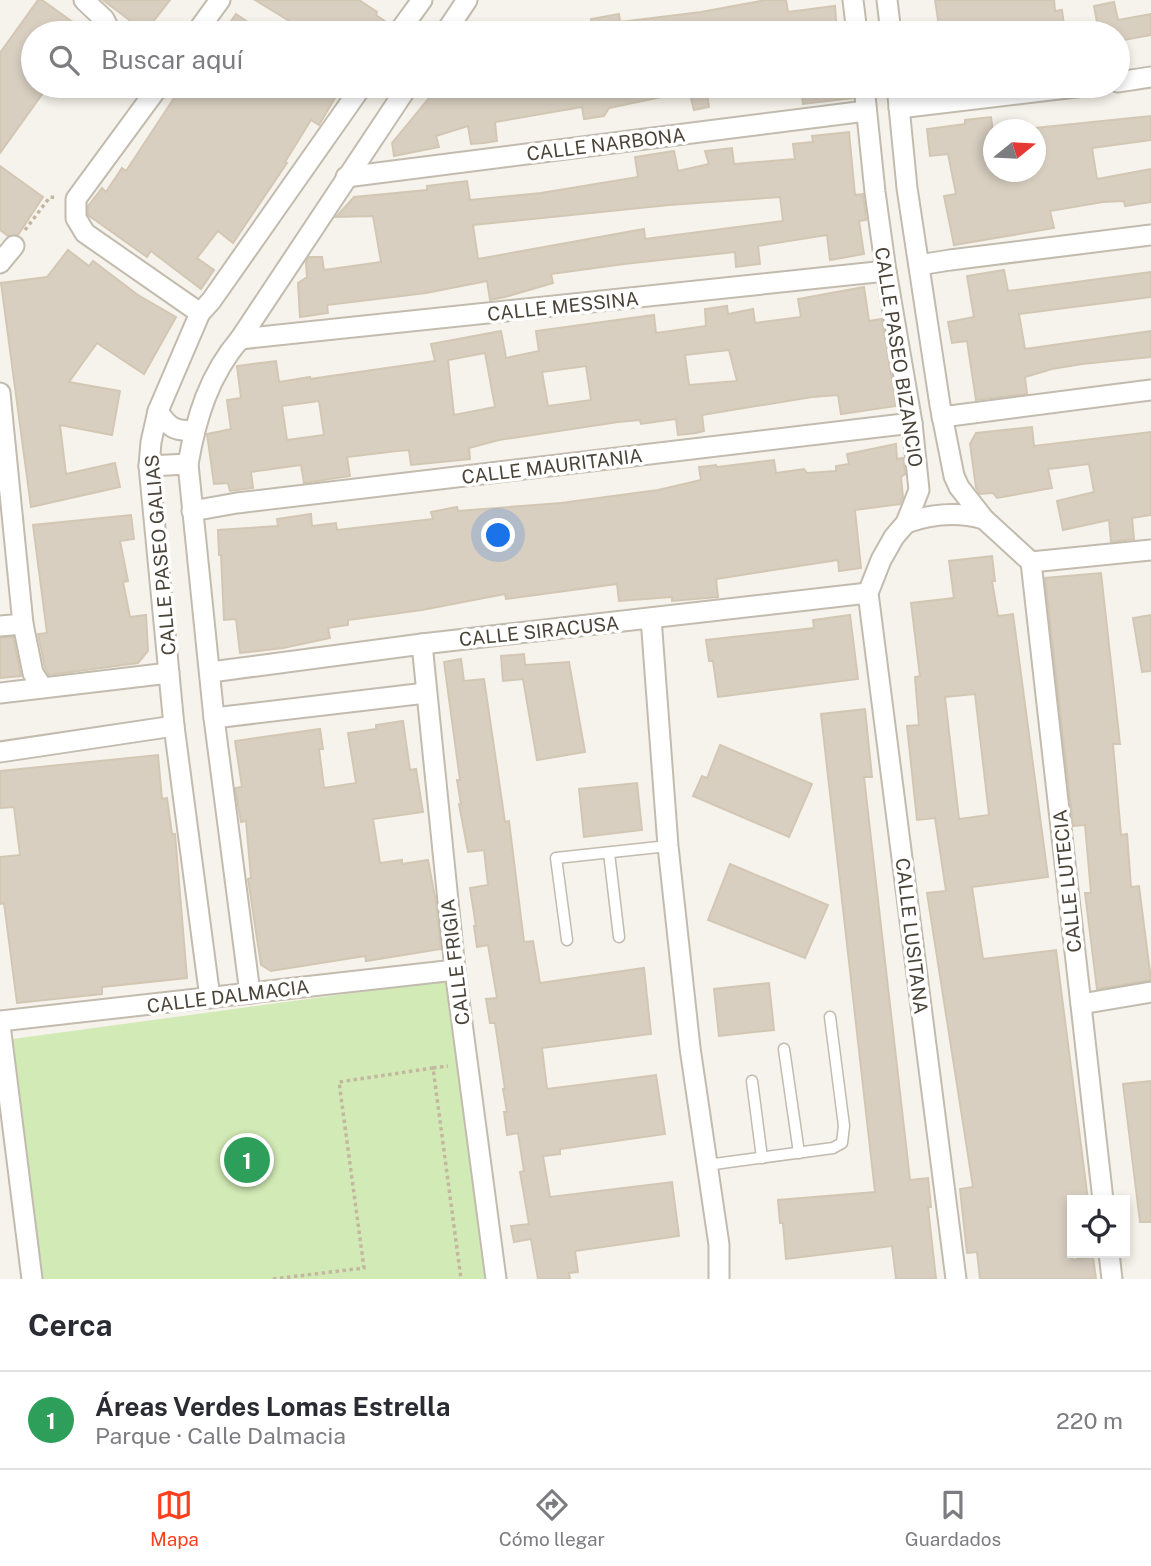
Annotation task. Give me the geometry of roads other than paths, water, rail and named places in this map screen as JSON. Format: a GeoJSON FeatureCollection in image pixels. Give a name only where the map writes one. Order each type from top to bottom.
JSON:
{"type":"FeatureCollection","features":[{"type":"Feature","properties":{"kind":"street"},"geometry":{"type":"LineString","coordinates":[[84,0],[105,21]]}},
{"type":"Feature","properties":{"kind":"street"},"geometry":{"type":"LineString","coordinates":[[205,21],[220,0]]}},
{"type":"Feature","properties":{"kind":"street"},"geometry":{"type":"LineString","coordinates":[[407,21],[422,0]]}},
{"type":"Feature","properties":{"kind":"street"},"geometry":{"type":"LineString","coordinates":[[454,21],[470,0]]}},
{"type":"Feature","properties":{"kind":"street"},"geometry":{"type":"LineString","coordinates":[[853,0],[856,21]]}},
{"type":"Feature","properties":{"kind":"street"},"geometry":{"type":"LineString","coordinates":[[887,0],[890,21]]}},
{"type":"Feature","properties":{"kind":"street"},"geometry":{"type":"LineString","coordinates":[[1130,81],[1151,78]]}},
{"type":"Feature","properties":{"kind":"street"},"geometry":{"type":"LineString","coordinates":[[151,98],[76,209],[85,233],[200,313]]}},
{"type":"Feature","properties":{"kind":"street","name":"CALLE PASEO GALIAS"},"geometry":{"type":"LineString","coordinates":[[210,998],[174,726],[149,466],[151,442],[158,411],[200,313],[354,98]]}},
{"type":"Feature","properties":{"kind":"street","name":"CALLE PASEO GALIAS"},"geometry":{"type":"LineString","coordinates":[[250,993],[214,718],[188,464],[194,430],[209,386],[224,357],[240,340],[400,98]]}},
{"type":"Feature","properties":{"kind":"street","name":"CALLE PASEO BIZANCIO"},"geometry":{"type":"LineString","coordinates":[[865,98],[875,192],[912,423],[919,490],[906,523],[894,537],[881,560],[868,593]]}},
{"type":"Feature","properties":{"kind":"street","name":"CALLE PASEO BIZANCIO"},"geometry":{"type":"LineString","coordinates":[[899,98],[907,188],[942,417],[954,476],[963,493],[984,519],[1031,562]]}},
{"type":"Feature","properties":{"kind":"street"},"geometry":{"type":"LineString","coordinates":[[900,108],[984,98]]}},
{"type":"Feature","properties":{"kind":"street","name":"CALLE NARBONA"},"geometry":{"type":"LineString","coordinates":[[346,177],[866,111]]}},
{"type":"Feature","properties":{"kind":"street"},"geometry":{"type":"LineString","coordinates":[[875,192],[907,188]]}},
{"type":"Feature","properties":{"kind":"street"},"geometry":{"type":"LineString","coordinates":[[919,265],[1151,236]]}},
{"type":"Feature","properties":{"kind":"street"},"geometry":{"type":"LineString","coordinates":[[0,263],[14,246]]}},
{"type":"Feature","properties":{"kind":"street","name":"CALLE MESSINA"},"geometry":{"type":"LineString","coordinates":[[240,340],[886,271]]}},
{"type":"Feature","properties":{"kind":"street"},"geometry":{"type":"LineString","coordinates":[[942,417],[1151,390]]}},
{"type":"Feature","properties":{"kind":"street"},"geometry":{"type":"LineString","coordinates":[[1,404],[23,624],[37,680]]}},
{"type":"Feature","properties":{"kind":"street"},"geometry":{"type":"LineString","coordinates":[[158,411],[166,424],[178,432],[194,430]]}},
{"type":"Feature","properties":{"kind":"street","name":"CALLE MAURITANIA"},"geometry":{"type":"LineString","coordinates":[[192,511],[251,501],[912,423]]}},
{"type":"Feature","properties":{"kind":"street"},"geometry":{"type":"LineString","coordinates":[[149,466],[188,464]]}},
{"type":"Feature","properties":{"kind":"street"},"geometry":{"type":"LineString","coordinates":[[906,523],[938,516],[968,515],[984,519]]}},
{"type":"Feature","properties":{"kind":"street"},"geometry":{"type":"LineString","coordinates":[[1031,562],[1151,550]]}},
{"type":"Feature","properties":{"kind":"street","name":"CALLE LUTECIA"},"geometry":{"type":"LineString","coordinates":[[1031,562],[1102,1195]]}},
{"type":"Feature","properties":{"kind":"street","name":"CALLE SIRACUSA"},"geometry":{"type":"LineString","coordinates":[[211,672],[422,644],[868,593]]}},
{"type":"Feature","properties":{"kind":"street","name":"CALLE LUSITANA"},"geometry":{"type":"LineString","coordinates":[[868,593],[956,1279]]}},
{"type":"Feature","properties":{"kind":"street"},"geometry":{"type":"LineString","coordinates":[[651,618],[668,846],[706,1165],[719,1245],[719,1279]]}},
{"type":"Feature","properties":{"kind":"street"},"geometry":{"type":"LineString","coordinates":[[0,626],[23,624]]}},
{"type":"Feature","properties":{"kind":"street","name":"CALLE FRIGIA"},"geometry":{"type":"LineString","coordinates":[[422,644],[456,970],[496,1279]]}},
{"type":"Feature","properties":{"kind":"street"},"geometry":{"type":"LineString","coordinates":[[6,692],[37,680],[169,673]]}},
{"type":"Feature","properties":{"kind":"street"},"geometry":{"type":"LineString","coordinates":[[214,718],[426,693]]}},
{"type":"Feature","properties":{"kind":"street"},"geometry":{"type":"LineString","coordinates":[[0,752],[174,726]]}},
{"type":"Feature","properties":{"kind":"street","name":"CALLE DALMACIA"},"geometry":{"type":"LineString","coordinates":[[0,1023],[456,970]]}},
{"type":"Feature","properties":{"kind":"street"},"geometry":{"type":"LineString","coordinates":[[1081,1004],[1151,992]]}},
{"type":"Feature","properties":{"kind":"street"},"geometry":{"type":"LineString","coordinates":[[0,1023],[32,1279]]}},
{"type":"Feature","properties":{"kind":"street"},"geometry":{"type":"LineString","coordinates":[[1110,1258],[1112,1279]]}},
{"type":"Feature","properties":{"kind":"lane"},"geometry":{"type":"LineString","coordinates":[[568,940],[556,858],[668,846]]}},
{"type":"Feature","properties":{"kind":"lane"},"geometry":{"type":"LineString","coordinates":[[609,853],[619,937]]}},
{"type":"Feature","properties":{"kind":"lane"},"geometry":{"type":"LineString","coordinates":[[706,1165],[833,1148],[842,1143],[844,1126],[830,1017]]}},
{"type":"Feature","properties":{"kind":"lane"},"geometry":{"type":"LineString","coordinates":[[783,1049],[799,1153]]}},
{"type":"Feature","properties":{"kind":"lane"},"geometry":{"type":"LineString","coordinates":[[752,1081],[762,1158]]}},
{"type":"Feature","properties":{"kind":"place","name":"Áreas Verdes Lomas Estrella"},"geometry":{"type":"Point","coordinates":[247,1160]}}]}
